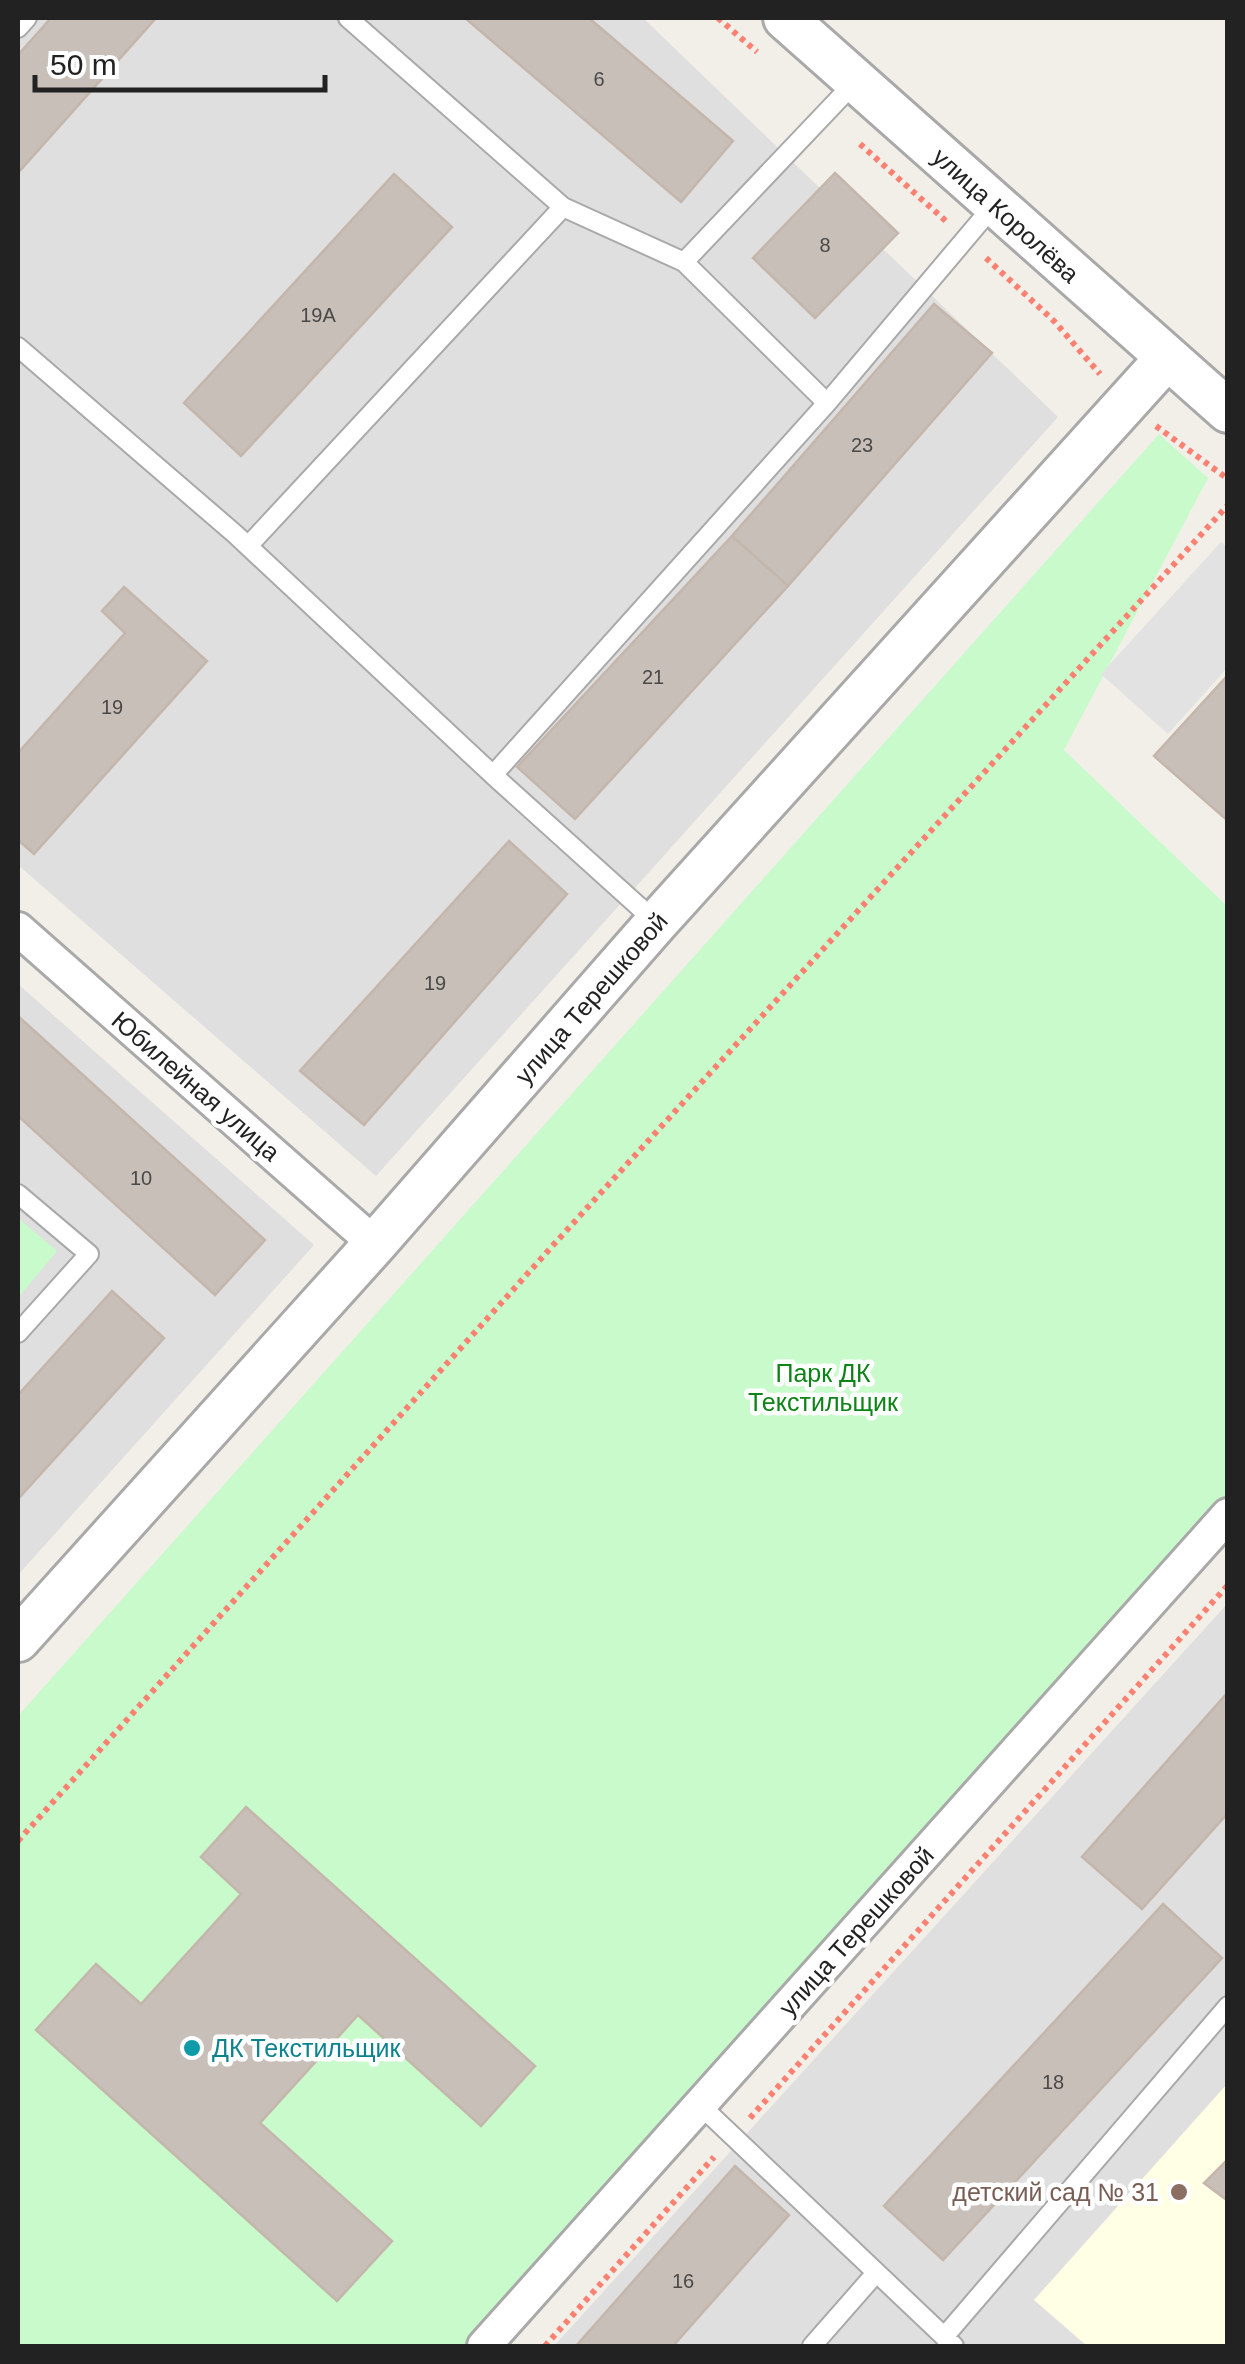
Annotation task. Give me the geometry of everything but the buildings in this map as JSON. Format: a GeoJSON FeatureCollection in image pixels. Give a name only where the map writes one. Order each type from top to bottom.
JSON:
{"type":"FeatureCollection","features":[{"type":"Feature","properties":{"kind":"street","name":"улица Королёва"},"geometry":{"type":"LineString","coordinates":[[786,18],[1228,410]]}},
{"type":"Feature","properties":{"kind":"street","name":"улица Терешковой"},"geometry":{"type":"LineString","coordinates":[[18,1640],[375,1244],[656,923],[1167,358]]}},
{"type":"Feature","properties":{"kind":"street","name":"Юбилейная улица"},"geometry":{"type":"LineString","coordinates":[[18,928],[375,1244]]}},
{"type":"Feature","properties":{"kind":"street","name":"улица Терешковой"},"geometry":{"type":"LineString","coordinates":[[484,2346],[1228,1515]]}},
{"type":"Feature","properties":{"kind":"lane"},"geometry":{"type":"LineString","coordinates":[[18,28],[27,18]]}},
{"type":"Feature","properties":{"kind":"lane"},"geometry":{"type":"LineString","coordinates":[[348,18],[562,207],[684,262],[826,403]]}},
{"type":"Feature","properties":{"kind":"lane"},"geometry":{"type":"LineString","coordinates":[[684,262],[856,81]]}},
{"type":"Feature","properties":{"kind":"lane"},"geometry":{"type":"LineString","coordinates":[[493,775],[826,403],[994,205]]}},
{"type":"Feature","properties":{"kind":"lane"},"geometry":{"type":"LineString","coordinates":[[248,546],[562,207]]}},
{"type":"Feature","properties":{"kind":"lane"},"geometry":{"type":"LineString","coordinates":[[18,347],[248,546],[656,923]]}},
{"type":"Feature","properties":{"kind":"lane"},"geometry":{"type":"LineString","coordinates":[[18,1194],[88,1254],[18,1333]]}},
{"type":"Feature","properties":{"kind":"lane"},"geometry":{"type":"LineString","coordinates":[[700,2106],[949,2342],[1228,2006]]}},
{"type":"Feature","properties":{"kind":"lane"},"geometry":{"type":"LineString","coordinates":[[812,2346],[876,2273]]}},
{"type":"Feature","properties":{"kind":"path"},"geometry":{"type":"LineString","coordinates":[[18,1841],[556,1242],[1228,505]]}},
{"type":"Feature","properties":{"kind":"path"},"geometry":{"type":"LineString","coordinates":[[545,2346],[1228,1585]]}},
{"type":"Feature","properties":{"kind":"shaded area"},"geometry":{"type":"Polygon","coordinates":[[[18,18],[643,18],[1058,417],[376,1176],[18,865],[18,18]]]}},
{"type":"Feature","properties":{"kind":"shaded area"},"geometry":{"type":"Polygon","coordinates":[[[1221,542],[1228,548],[1227,668],[1168,734],[1101,674],[1221,542]]]}},
{"type":"Feature","properties":{"kind":"shaded area"},"geometry":{"type":"Polygon","coordinates":[[[18,984],[314,1245],[18,1575],[18,984]]]}},
{"type":"Feature","properties":{"kind":"shaded area"},"geometry":{"type":"Polygon","coordinates":[[[1227,1604],[1227,2346],[554,2346],[1227,1604]]]}},
{"type":"Feature","properties":{"kind":"shaded area","name":"детский сад № 31"},"geometry":{"type":"Polygon","coordinates":[[[1227,2084],[1227,2346],[1087,2346],[1034,2300],[1227,2084]]]}},
{"type":"Feature","properties":{"kind":"green space","name":"Парк ДК Текстильщик"},"geometry":{"type":"Polygon","coordinates":[[[1159,434],[1208,478],[1064,750],[1227,906],[1227,1510],[479,2346],[18,2346],[18,1716],[1159,434]]]}},
{"type":"Feature","properties":{"kind":"green space"},"geometry":{"type":"Polygon","coordinates":[[[18,1218],[57,1251],[18,1298],[18,1218]]]}},
{"type":"Feature","properties":{"kind":"place","name":"ДК Текстильщик"},"geometry":{"type":"Point","coordinates":[192,2048]}},
{"type":"Feature","properties":{"kind":"place","name":"детский сад № 31"},"geometry":{"type":"Point","coordinates":[1179,2192]}}]}
